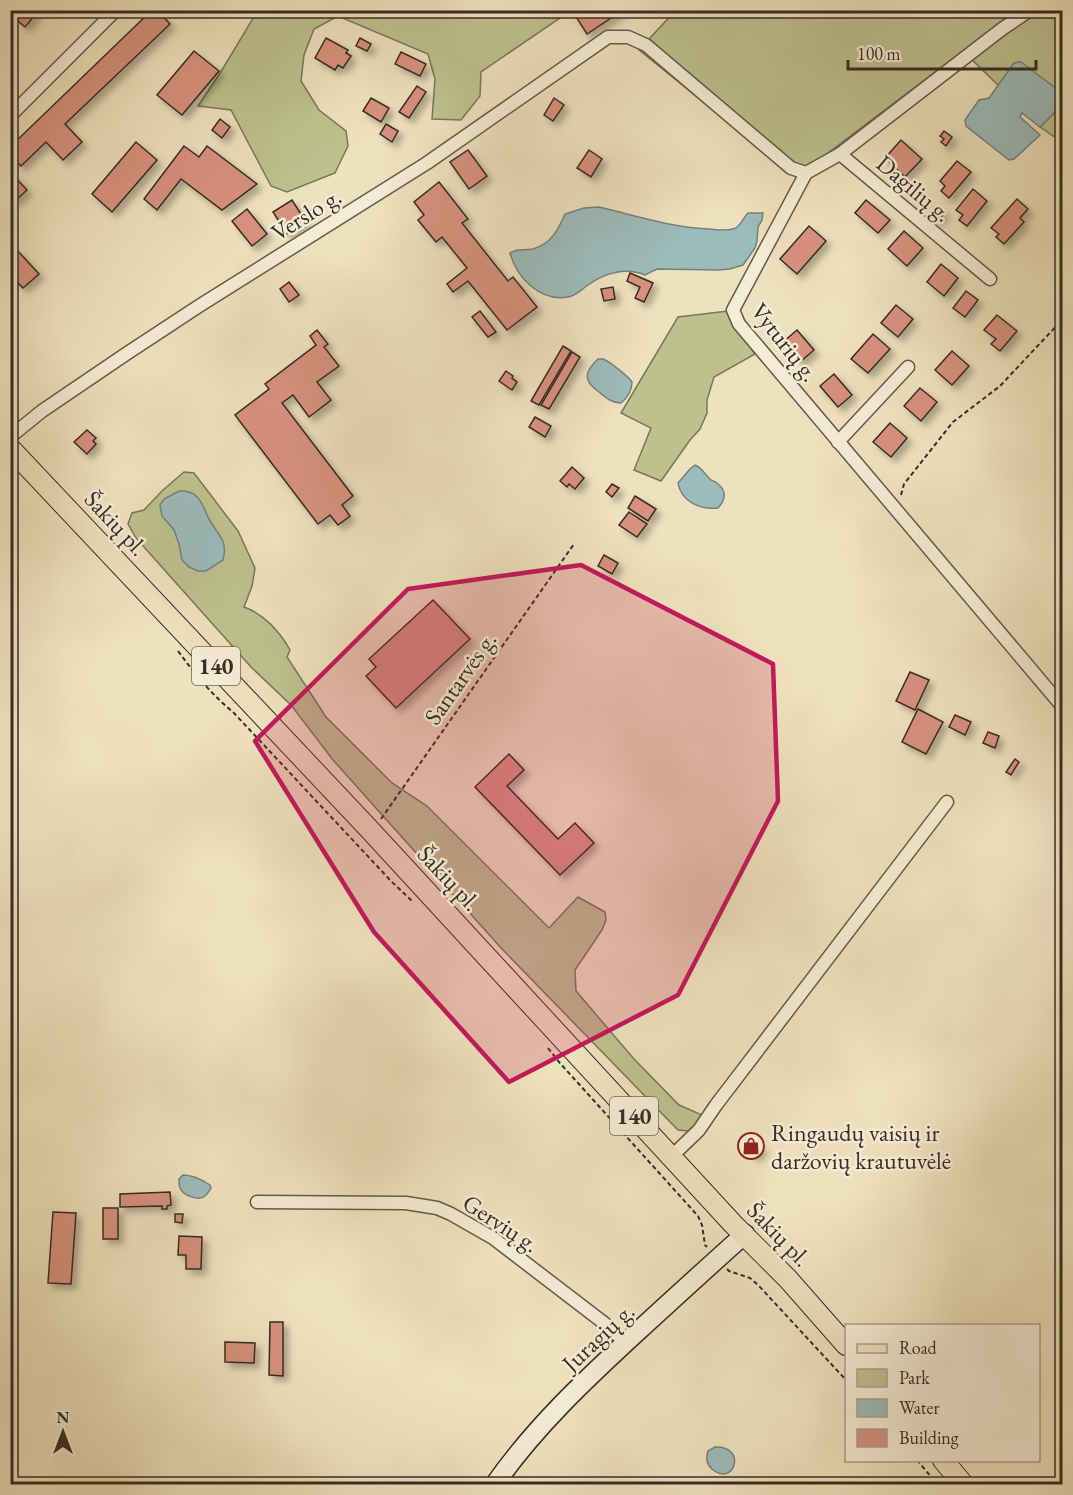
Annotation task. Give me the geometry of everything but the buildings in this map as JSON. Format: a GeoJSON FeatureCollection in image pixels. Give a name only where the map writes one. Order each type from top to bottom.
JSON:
{"type":"FeatureCollection","features":[{"type":"Feature","properties":{"kind":"main road","name":"Šakių pl."},"geometry":{"type":"LineString","coordinates":[[10,448],[370,830],[788,1279],[845,1344]]}},
{"type":"Feature","properties":{"kind":"main road","name":"Juragių g."},"geometry":{"type":"LineString","coordinates":[[495,1485],[558,1408],[745,1234]]}},
{"type":"Feature","properties":{"kind":"main road"},"geometry":{"type":"LineString","coordinates":[[944,1462],[963,1485]]}},
{"type":"Feature","properties":{"kind":"street"},"geometry":{"type":"LineString","coordinates":[[10,116],[116,10]]}},
{"type":"Feature","properties":{"kind":"street"},"geometry":{"type":"LineString","coordinates":[[840,154],[1030,10]]}},
{"type":"Feature","properties":{"kind":"street","name":"Verslo g."},"geometry":{"type":"LineString","coordinates":[[10,437],[42,411],[126,354],[427,163],[608,37],[628,37],[646,45],[791,168],[806,173]]}},
{"type":"Feature","properties":{"kind":"street","name":"Dagilių g."},"geometry":{"type":"LineString","coordinates":[[806,173],[840,154],[990,279]]}},
{"type":"Feature","properties":{"kind":"street","name":"Vyturių g."},"geometry":{"type":"LineString","coordinates":[[806,173],[733,310],[739,324],[1062,706]]}},
{"type":"Feature","properties":{"kind":"street"},"geometry":{"type":"LineString","coordinates":[[838,442],[908,367]]}},
{"type":"Feature","properties":{"kind":"street"},"geometry":{"type":"LineString","coordinates":[[672,1157],[699,1130],[947,802]]}},
{"type":"Feature","properties":{"kind":"street","name":"Gervių g."},"geometry":{"type":"LineString","coordinates":[[257,1202],[406,1203],[437,1208],[493,1238],[604,1323],[626,1343]]}},
{"type":"Feature","properties":{"kind":"path"},"geometry":{"type":"LineString","coordinates":[[897,510],[904,484],[953,423],[1000,386],[1062,320]]}},
{"type":"Feature","properties":{"kind":"path","name":"Santarvės g."},"geometry":{"type":"LineString","coordinates":[[370,830],[384,816],[574,544]]}},
{"type":"Feature","properties":{"kind":"path"},"geometry":{"type":"LineString","coordinates":[[176,648],[200,681],[416,905]]}},
{"type":"Feature","properties":{"kind":"path"},"geometry":{"type":"LineString","coordinates":[[546,1046],[698,1216],[705,1245],[729,1271],[750,1278],[759,1286],[845,1379]]}},
{"type":"Feature","properties":{"kind":"path"},"geometry":{"type":"LineString","coordinates":[[918,1462],[937,1485]]}},
{"type":"Feature","properties":{"kind":"highlighted area"},"geometry":{"type":"Polygon","coordinates":[[[581,565],[773,664],[778,801],[678,995],[509,1082],[374,932],[255,741],[408,589],[581,565]]]}},
{"type":"Feature","properties":{"kind":"green space"},"geometry":{"type":"Polygon","coordinates":[[[258,10],[570,11],[481,72],[480,96],[461,120],[432,119],[435,79],[428,54],[338,16],[314,29],[304,55],[301,81],[319,110],[346,131],[348,146],[335,173],[287,192],[271,186],[231,110],[198,106],[258,10]]]}},
{"type":"Feature","properties":{"kind":"green space"},"geometry":{"type":"Polygon","coordinates":[[[675,11],[1062,11],[1062,93],[1020,62],[1014,63],[999,86],[963,51],[796,177],[639,50],[675,11]]]}},
{"type":"Feature","properties":{"kind":"green space"},"geometry":{"type":"Polygon","coordinates":[[[1062,105],[1062,142],[1040,127],[1062,105]]]}},
{"type":"Feature","properties":{"kind":"green space"},"geometry":{"type":"Polygon","coordinates":[[[728,311],[755,354],[714,377],[707,400],[707,413],[700,429],[661,481],[634,470],[651,428],[621,413],[678,317],[728,311]]]}},
{"type":"Feature","properties":{"kind":"green space"},"geometry":{"type":"Polygon","coordinates":[[[184,472],[194,473],[238,531],[255,568],[252,586],[244,607],[265,619],[281,637],[290,650],[287,657],[326,717],[392,783],[427,806],[549,928],[578,897],[605,912],[606,920],[602,930],[575,970],[576,991],[634,1059],[679,1105],[702,1115],[688,1131],[678,1130],[502,949],[333,760],[291,705],[251,667],[136,538],[128,524],[132,513],[144,510],[184,472]]]}},
{"type":"Feature","properties":{"kind":"water"},"geometry":{"type":"Polygon","coordinates":[[[1021,62],[1062,93],[1062,105],[1040,127],[1022,113],[1020,117],[1040,135],[1014,159],[1009,160],[966,126],[965,120],[979,100],[989,98],[1014,63],[1021,62]]]}},
{"type":"Feature","properties":{"kind":"water"},"geometry":{"type":"Polygon","coordinates":[[[599,207],[667,224],[721,230],[730,230],[740,225],[748,213],[763,213],[755,248],[743,265],[719,270],[657,269],[645,275],[615,272],[601,277],[576,294],[558,298],[539,292],[531,286],[518,271],[510,253],[533,249],[545,244],[557,231],[565,214],[584,208],[599,207]]]}},
{"type":"Feature","properties":{"kind":"water"},"geometry":{"type":"Polygon","coordinates":[[[598,359],[610,363],[632,382],[629,394],[621,403],[607,398],[590,384],[588,372],[598,359]]]}},
{"type":"Feature","properties":{"kind":"water"},"geometry":{"type":"Polygon","coordinates":[[[695,465],[717,483],[724,492],[723,501],[718,508],[699,506],[687,500],[680,490],[678,483],[695,465]]]}},
{"type":"Feature","properties":{"kind":"water"},"geometry":{"type":"Polygon","coordinates":[[[179,491],[192,493],[200,500],[223,543],[223,560],[206,571],[198,571],[189,567],[182,560],[174,530],[162,516],[160,505],[164,499],[179,491]]]}},
{"type":"Feature","properties":{"kind":"water"},"geometry":{"type":"Polygon","coordinates":[[[183,1175],[200,1179],[211,1188],[202,1197],[195,1198],[188,1195],[179,1186],[179,1179],[183,1175]]]}},
{"type":"Feature","properties":{"kind":"water"},"geometry":{"type":"Polygon","coordinates":[[[715,1447],[725,1448],[732,1453],[734,1465],[726,1473],[712,1469],[708,1463],[708,1451],[715,1447]]]}},
{"type":"Feature","properties":{"kind":"place","name":"Ringaudų vaisių ir daržovių krautuvėlė"},"geometry":{"type":"Point","coordinates":[751,1146]}}]}
